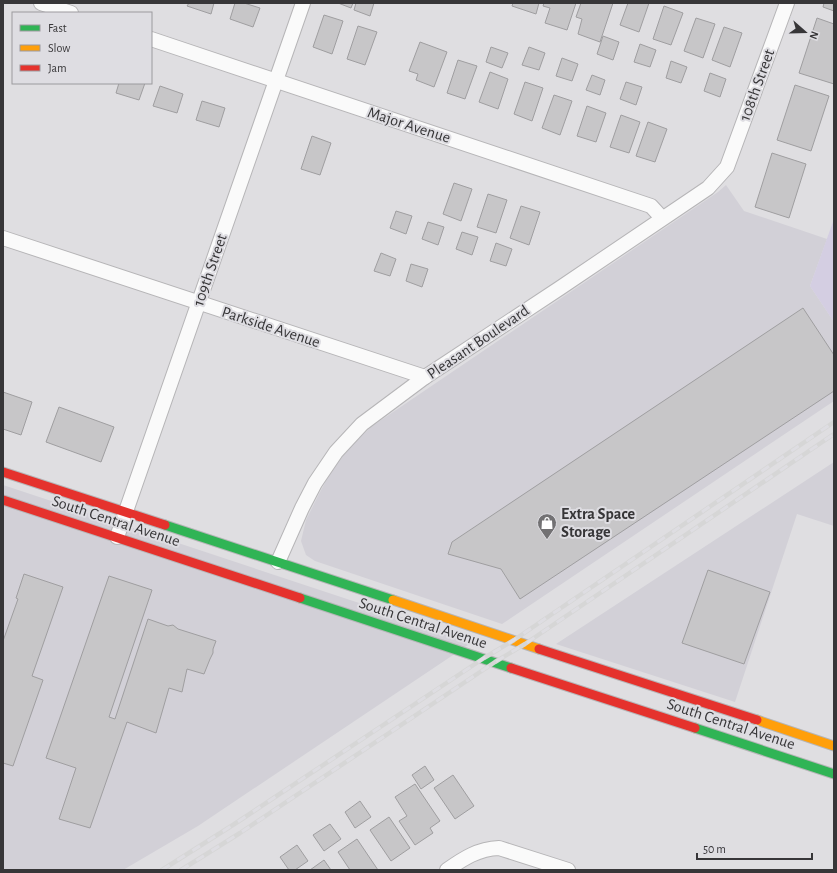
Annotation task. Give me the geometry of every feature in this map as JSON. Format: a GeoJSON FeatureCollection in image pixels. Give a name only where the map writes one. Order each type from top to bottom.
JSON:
{"type":"FeatureCollection","features":[{"type":"Feature","properties":{"kind":"street"},"geometry":{"type":"LineString","coordinates":[[41,3],[68,12]]}},
{"type":"Feature","properties":{"kind":"street","name":"109th Street"},"geometry":{"type":"LineString","coordinates":[[117,537],[303,3]]}},
{"type":"Feature","properties":{"kind":"street","name":"108th Street"},"geometry":{"type":"LineString","coordinates":[[727,167],[786,3]]}},
{"type":"Feature","properties":{"kind":"street","name":"Major Avenue"},"geometry":{"type":"LineString","coordinates":[[152,39],[651,206],[662,218]]}},
{"type":"Feature","properties":{"kind":"street","name":"Pleasant Boulevard"},"geometry":{"type":"LineString","coordinates":[[278,562],[315,483],[336,452],[362,424],[425,378],[566,285],[708,188],[727,167]]}},
{"type":"Feature","properties":{"kind":"street","name":"Parkside Avenue"},"geometry":{"type":"LineString","coordinates":[[3,238],[425,378]]}},
{"type":"Feature","properties":{"kind":"street","name":"South Central Avenue"},"geometry":{"type":"LineString","coordinates":[[3,472],[834,746]]}},
{"type":"Feature","properties":{"kind":"street","name":"South Central Avenue"},"geometry":{"type":"LineString","coordinates":[[3,500],[834,774]]}},
{"type":"Feature","properties":{"kind":"street"},"geometry":{"type":"LineString","coordinates":[[447,870],[465,858],[488,849],[499,848],[568,870]]}},
{"type":"Feature","properties":{"kind":"shaded area"},"geometry":{"type":"Polygon","coordinates":[[[726,185],[744,211],[827,239],[810,286],[834,322],[834,401],[502,624],[315,561],[306,555],[301,541],[306,520],[319,494],[334,466],[354,443],[371,427],[718,192],[726,185]]]}},
{"type":"Feature","properties":{"kind":"shaded area"},"geometry":{"type":"Polygon","coordinates":[[[834,219],[834,322],[810,286],[834,219]]]}},
{"type":"Feature","properties":{"kind":"shaded area"},"geometry":{"type":"Polygon","coordinates":[[[834,462],[834,526],[797,514],[735,702],[556,644],[834,462]]]}},
{"type":"Feature","properties":{"kind":"shaded area"},"geometry":{"type":"Polygon","coordinates":[[[3,485],[474,641],[198,826],[123,870],[3,870],[3,485]]]}},
{"type":"Feature","properties":{"kind":"building"},"geometry":{"type":"Polygon","coordinates":[[[189,3],[214,3],[211,14],[187,6],[189,3]]]}},
{"type":"Feature","properties":{"kind":"building"},"geometry":{"type":"Polygon","coordinates":[[[235,3],[244,3],[260,8],[253,27],[230,19],[235,3]]]}},
{"type":"Feature","properties":{"kind":"building"},"geometry":{"type":"Polygon","coordinates":[[[338,3],[353,3],[351,8],[338,3]]]}},
{"type":"Feature","properties":{"kind":"building"},"geometry":{"type":"Polygon","coordinates":[[[356,3],[374,3],[370,16],[354,10],[356,3]]]}},
{"type":"Feature","properties":{"kind":"building"},"geometry":{"type":"Polygon","coordinates":[[[513,3],[539,3],[536,14],[512,6],[513,3]]]}},
{"type":"Feature","properties":{"kind":"building"},"geometry":{"type":"Polygon","coordinates":[[[544,3],[576,3],[567,30],[545,23],[550,8],[543,6],[544,3]]]}},
{"type":"Feature","properties":{"kind":"building"},"geometry":{"type":"Polygon","coordinates":[[[581,3],[613,3],[600,42],[578,34],[582,19],[576,17],[581,3]]]}},
{"type":"Feature","properties":{"kind":"building"},"geometry":{"type":"Polygon","coordinates":[[[628,3],[649,3],[639,32],[620,25],[628,3]]]}},
{"type":"Feature","properties":{"kind":"building"},"geometry":{"type":"Polygon","coordinates":[[[824,3],[834,3],[834,11],[823,7],[824,3]]]}},
{"type":"Feature","properties":{"kind":"building"},"geometry":{"type":"Polygon","coordinates":[[[664,6],[683,13],[671,45],[653,39],[664,6]]]}},
{"type":"Feature","properties":{"kind":"building"},"geometry":{"type":"Polygon","coordinates":[[[324,15],[343,21],[332,54],[313,47],[324,15]]]}},
{"type":"Feature","properties":{"kind":"building"},"geometry":{"type":"Polygon","coordinates":[[[696,18],[715,24],[703,58],[684,51],[696,18]]]}},
{"type":"Feature","properties":{"kind":"building"},"geometry":{"type":"Polygon","coordinates":[[[817,18],[834,24],[834,84],[799,73],[817,18]]]}},
{"type":"Feature","properties":{"kind":"building"},"geometry":{"type":"Polygon","coordinates":[[[358,26],[377,32],[365,65],[347,59],[358,26]]]}},
{"type":"Feature","properties":{"kind":"building"},"geometry":{"type":"Polygon","coordinates":[[[724,27],[742,33],[730,67],[712,60],[724,27]]]}},
{"type":"Feature","properties":{"kind":"building"},"geometry":{"type":"Polygon","coordinates":[[[603,36],[619,42],[613,60],[597,54],[603,36]]]}},
{"type":"Feature","properties":{"kind":"building"},"geometry":{"type":"Polygon","coordinates":[[[420,42],[447,52],[434,87],[416,80],[418,74],[409,71],[420,42]]]}},
{"type":"Feature","properties":{"kind":"building"},"geometry":{"type":"Polygon","coordinates":[[[640,44],[656,50],[650,67],[634,62],[640,44]]]}},
{"type":"Feature","properties":{"kind":"building"},"geometry":{"type":"Polygon","coordinates":[[[491,47],[508,53],[502,68],[486,62],[491,47]]]}},
{"type":"Feature","properties":{"kind":"building"},"geometry":{"type":"Polygon","coordinates":[[[529,47],[545,53],[539,70],[522,65],[529,47]]]}},
{"type":"Feature","properties":{"kind":"building"},"geometry":{"type":"Polygon","coordinates":[[[562,58],[578,64],[572,81],[556,76],[562,58]]]}},
{"type":"Feature","properties":{"kind":"building"},"geometry":{"type":"Polygon","coordinates":[[[458,60],[477,66],[465,99],[447,93],[458,60]]]}},
{"type":"Feature","properties":{"kind":"building"},"geometry":{"type":"Polygon","coordinates":[[[671,61],[687,67],[681,83],[666,78],[671,61]]]}},
{"type":"Feature","properties":{"kind":"building"},"geometry":{"type":"Polygon","coordinates":[[[490,72],[508,79],[498,109],[479,102],[490,72]]]}},
{"type":"Feature","properties":{"kind":"building"},"geometry":{"type":"Polygon","coordinates":[[[710,73],[726,79],[720,97],[704,91],[710,73]]]}},
{"type":"Feature","properties":{"kind":"building"},"geometry":{"type":"Polygon","coordinates":[[[592,75],[605,80],[600,95],[586,90],[592,75]]]}},
{"type":"Feature","properties":{"kind":"building"},"geometry":{"type":"Polygon","coordinates":[[[525,82],[543,88],[532,121],[514,114],[525,82]]]}},
{"type":"Feature","properties":{"kind":"building"},"geometry":{"type":"Polygon","coordinates":[[[626,82],[642,87],[636,105],[620,99],[626,82]]]}},
{"type":"Feature","properties":{"kind":"building"},"geometry":{"type":"Polygon","coordinates":[[[119,84],[145,84],[139,100],[116,93],[119,84]]]}},
{"type":"Feature","properties":{"kind":"building"},"geometry":{"type":"Polygon","coordinates":[[[795,85],[829,96],[811,151],[777,140],[795,85]]]}},
{"type":"Feature","properties":{"kind":"building"},"geometry":{"type":"Polygon","coordinates":[[[160,86],[183,94],[177,113],[153,106],[160,86]]]}},
{"type":"Feature","properties":{"kind":"building"},"geometry":{"type":"Polygon","coordinates":[[[554,95],[572,101],[560,135],[542,128],[554,95]]]}},
{"type":"Feature","properties":{"kind":"building"},"geometry":{"type":"Polygon","coordinates":[[[202,101],[225,108],[219,127],[196,120],[202,101]]]}},
{"type":"Feature","properties":{"kind":"building"},"geometry":{"type":"Polygon","coordinates":[[[587,106],[606,113],[596,142],[577,136],[587,106]]]}},
{"type":"Feature","properties":{"kind":"building"},"geometry":{"type":"Polygon","coordinates":[[[621,115],[640,122],[629,153],[610,147],[621,115]]]}},
{"type":"Feature","properties":{"kind":"building"},"geometry":{"type":"Polygon","coordinates":[[[648,122],[667,129],[655,162],[636,156],[648,122]]]}},
{"type":"Feature","properties":{"kind":"building"},"geometry":{"type":"Polygon","coordinates":[[[312,136],[331,143],[320,175],[301,169],[312,136]]]}},
{"type":"Feature","properties":{"kind":"building"},"geometry":{"type":"Polygon","coordinates":[[[772,153],[806,164],[789,218],[755,207],[772,153]]]}},
{"type":"Feature","properties":{"kind":"building"},"geometry":{"type":"Polygon","coordinates":[[[454,183],[472,189],[461,221],[443,214],[454,183]]]}},
{"type":"Feature","properties":{"kind":"building"},"geometry":{"type":"Polygon","coordinates":[[[488,194],[507,200],[496,233],[477,227],[488,194]]]}},
{"type":"Feature","properties":{"kind":"building"},"geometry":{"type":"Polygon","coordinates":[[[521,206],[540,212],[529,245],[510,238],[521,206]]]}},
{"type":"Feature","properties":{"kind":"building"},"geometry":{"type":"Polygon","coordinates":[[[396,211],[412,216],[406,234],[390,228],[396,211]]]}},
{"type":"Feature","properties":{"kind":"building"},"geometry":{"type":"Polygon","coordinates":[[[428,222],[444,227],[438,245],[422,239],[428,222]]]}},
{"type":"Feature","properties":{"kind":"building"},"geometry":{"type":"Polygon","coordinates":[[[462,232],[478,237],[472,255],[456,249],[462,232]]]}},
{"type":"Feature","properties":{"kind":"building"},"geometry":{"type":"Polygon","coordinates":[[[496,243],[512,249],[506,266],[490,261],[496,243]]]}},
{"type":"Feature","properties":{"kind":"building"},"geometry":{"type":"Polygon","coordinates":[[[381,253],[396,259],[390,276],[374,271],[381,253]]]}},
{"type":"Feature","properties":{"kind":"building"},"geometry":{"type":"Polygon","coordinates":[[[411,264],[428,269],[422,287],[406,281],[411,264]]]}},
{"type":"Feature","properties":{"kind":"building"},"geometry":{"type":"Polygon","coordinates":[[[803,308],[834,355],[834,391],[520,599],[501,569],[448,554],[452,542],[803,308]]]}},
{"type":"Feature","properties":{"kind":"building"},"geometry":{"type":"Polygon","coordinates":[[[3,392],[32,402],[21,435],[3,429],[3,392]]]}},
{"type":"Feature","properties":{"kind":"building"},"geometry":{"type":"Polygon","coordinates":[[[59,407],[114,427],[101,462],[46,442],[59,407]]]}},
{"type":"Feature","properties":{"kind":"building"},"geometry":{"type":"Polygon","coordinates":[[[708,570],[770,592],[744,664],[682,643],[708,570]]]}},
{"type":"Feature","properties":{"kind":"building"},"geometry":{"type":"Polygon","coordinates":[[[24,574],[63,587],[32,676],[43,680],[13,766],[3,763],[3,641],[18,599],[16,598],[24,574]]]}},
{"type":"Feature","properties":{"kind":"building"},"geometry":{"type":"Polygon","coordinates":[[[109,576],[152,590],[109,717],[115,719],[148,619],[168,626],[173,625],[178,629],[216,641],[213,653],[204,674],[187,669],[182,692],[169,688],[156,733],[127,722],[90,828],[59,819],[76,768],[46,758],[109,576]]]}},
{"type":"Feature","properties":{"kind":"building"},"geometry":{"type":"Polygon","coordinates":[[[425,766],[434,780],[421,789],[412,775],[425,766]]]}},
{"type":"Feature","properties":{"kind":"building"},"geometry":{"type":"Polygon","coordinates":[[[453,775],[474,806],[455,819],[434,788],[453,775]]]}},
{"type":"Feature","properties":{"kind":"building"},"geometry":{"type":"Polygon","coordinates":[[[415,784],[440,821],[430,828],[433,833],[415,845],[399,821],[407,816],[395,797],[415,784]]]}},
{"type":"Feature","properties":{"kind":"building"},"geometry":{"type":"Polygon","coordinates":[[[360,801],[371,817],[355,828],[345,812],[360,801]]]}},
{"type":"Feature","properties":{"kind":"building"},"geometry":{"type":"Polygon","coordinates":[[[389,817],[410,848],[391,861],[370,830],[389,817]]]}},
{"type":"Feature","properties":{"kind":"building"},"geometry":{"type":"Polygon","coordinates":[[[330,824],[341,839],[324,851],[313,835],[330,824]]]}},
{"type":"Feature","properties":{"kind":"building"},"geometry":{"type":"Polygon","coordinates":[[[357,839],[378,870],[350,870],[338,852],[357,839]]]}},
{"type":"Feature","properties":{"kind":"building"},"geometry":{"type":"Polygon","coordinates":[[[297,845],[308,861],[295,870],[289,870],[280,857],[297,845]]]}},
{"type":"Feature","properties":{"kind":"building"},"geometry":{"type":"Polygon","coordinates":[[[324,860],[331,870],[310,870],[324,860]]]}},
{"type":"Feature","properties":{"kind":"railway"},"geometry":{"type":"LineString","coordinates":[[162,870],[236,823],[484,658],[514,640],[834,422]]}},
{"type":"Feature","properties":{"kind":"railway"},"geometry":{"type":"LineString","coordinates":[[181,870],[240,833],[495,662],[525,644],[834,434]]}},
{"type":"Feature","properties":{"kind":"traffic: fast"},"geometry":{"type":"LineString","coordinates":[[165,525],[393,600]]}},
{"type":"Feature","properties":{"kind":"traffic: fast"},"geometry":{"type":"LineString","coordinates":[[300,598],[511,668]]}},
{"type":"Feature","properties":{"kind":"traffic: fast"},"geometry":{"type":"LineString","coordinates":[[695,728],[834,774]]}},
{"type":"Feature","properties":{"kind":"traffic: slow"},"geometry":{"type":"LineString","coordinates":[[393,600],[539,649]]}},
{"type":"Feature","properties":{"kind":"traffic: slow"},"geometry":{"type":"LineString","coordinates":[[757,720],[834,746]]}},
{"type":"Feature","properties":{"kind":"traffic: jam"},"geometry":{"type":"LineString","coordinates":[[3,472],[165,525]]}},
{"type":"Feature","properties":{"kind":"traffic: jam"},"geometry":{"type":"LineString","coordinates":[[3,500],[300,598]]}},
{"type":"Feature","properties":{"kind":"traffic: jam"},"geometry":{"type":"LineString","coordinates":[[539,649],[757,720]]}},
{"type":"Feature","properties":{"kind":"traffic: jam"},"geometry":{"type":"LineString","coordinates":[[511,668],[695,728]]}},
{"type":"Feature","properties":{"kind":"place","name":"Extra Space Storage"},"geometry":{"type":"Point","coordinates":[547,540]}}]}
